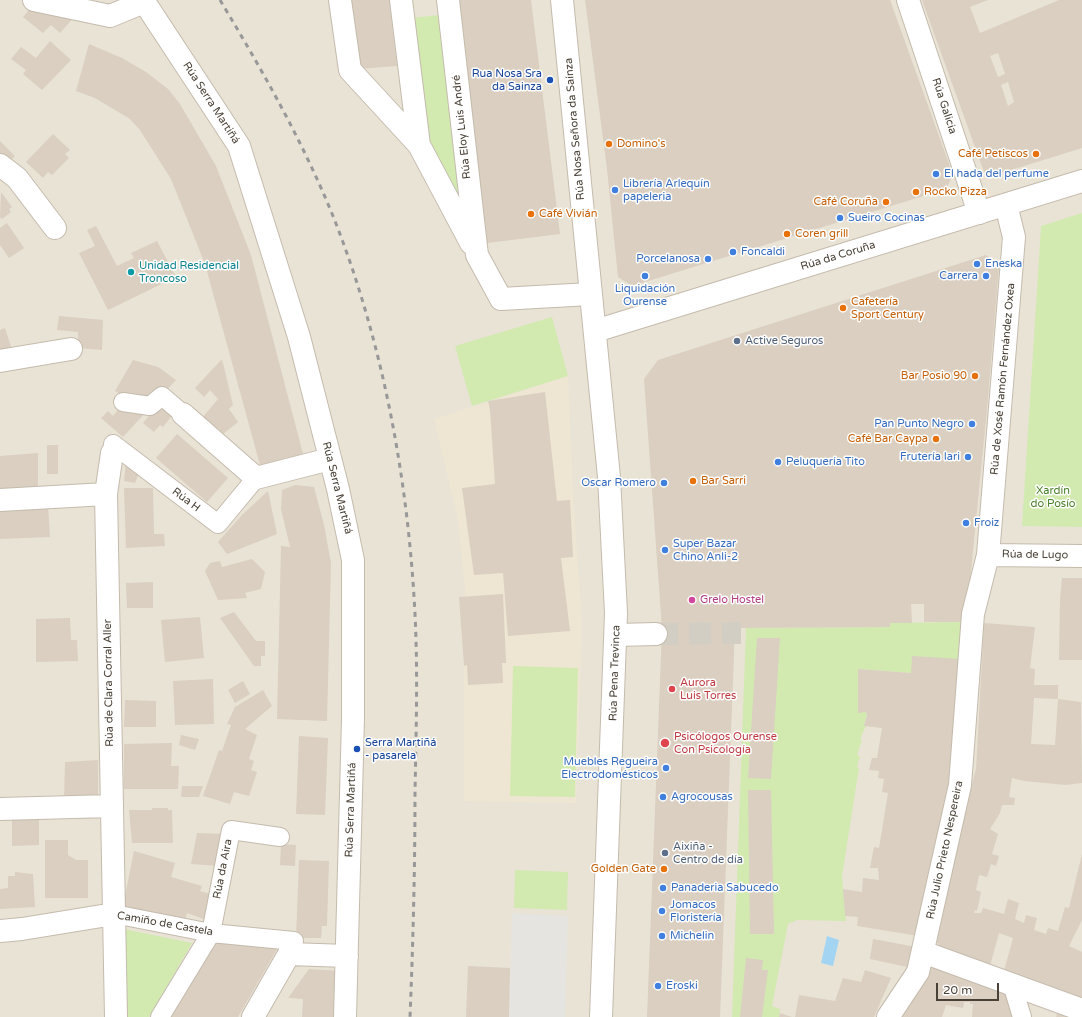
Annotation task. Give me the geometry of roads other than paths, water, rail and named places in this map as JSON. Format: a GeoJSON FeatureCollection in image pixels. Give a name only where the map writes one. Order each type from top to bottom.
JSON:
{"type":"FeatureCollection","features":[{"type":"Feature","properties":{"kind":"street"},"geometry":{"type":"LineString","coordinates":[[34,0],[110,16],[143,1]]}},
{"type":"Feature","properties":{"kind":"street","name":"Rúa Eloy Luis André"},"geometry":{"type":"LineString","coordinates":[[340,0],[350,70],[419,145],[501,299],[590,294]]}},
{"type":"Feature","properties":{"kind":"street","name":"Rúa Eloy Luis André"},"geometry":{"type":"LineString","coordinates":[[401,0],[419,145]]}},
{"type":"Feature","properties":{"kind":"street","name":"Rúa Eloy Luis André"},"geometry":{"type":"LineString","coordinates":[[448,0],[477,255]]}},
{"type":"Feature","properties":{"kind":"street","name":"Rúa Nosa Señora da Saínza"},"geometry":{"type":"LineString","coordinates":[[562,0],[574,107],[594,331]]}},
{"type":"Feature","properties":{"kind":"street","name":"Rúa Galicia"},"geometry":{"type":"LineString","coordinates":[[908,0],[979,213]]}},
{"type":"Feature","properties":{"kind":"street","name":"Rúa Serra Martiñá"},"geometry":{"type":"LineString","coordinates":[[143,1],[239,146],[299,337],[330,459],[353,560],[353,719],[345,1017]]}},
{"type":"Feature","properties":{"kind":"street"},"geometry":{"type":"LineString","coordinates":[[0,165],[17,178],[55,228]]}},
{"type":"Feature","properties":{"kind":"street","name":"Rúa da Coruña"},"geometry":{"type":"LineString","coordinates":[[594,331],[1082,181]]}},
{"type":"Feature","properties":{"kind":"street","name":"Rúa de Xosé Ramón Fernández Oxea"},"geometry":{"type":"LineString","coordinates":[[988,554],[1014,237],[1006,205]]}},
{"type":"Feature","properties":{"kind":"street","name":"Rúa Pena Trevinca"},"geometry":{"type":"LineString","coordinates":[[594,331],[609,477],[617,635],[601,1017]]}},
{"type":"Feature","properties":{"kind":"street"},"geometry":{"type":"LineString","coordinates":[[0,361],[71,349]]}},
{"type":"Feature","properties":{"kind":"street"},"geometry":{"type":"LineString","coordinates":[[123,402],[150,406],[162,396],[256,478],[330,459]]}},
{"type":"Feature","properties":{"kind":"street","name":"Rúa H"},"geometry":{"type":"LineString","coordinates":[[112,453],[113,444],[218,524],[256,478]]}},
{"type":"Feature","properties":{"kind":"street","name":"Rúa de Clara Corral Aller"},"geometry":{"type":"LineString","coordinates":[[112,453],[106,494],[116,1017]]}},
{"type":"Feature","properties":{"kind":"street"},"geometry":{"type":"LineString","coordinates":[[0,500],[106,494]]}},
{"type":"Feature","properties":{"kind":"street","name":"Rúa de Lugo"},"geometry":{"type":"LineString","coordinates":[[988,554],[1082,556]]}},
{"type":"Feature","properties":{"kind":"street","name":"Rúa Julio Prieto Nespereira"},"geometry":{"type":"LineString","coordinates":[[888,1017],[918,972],[960,785],[973,614],[988,554]]}},
{"type":"Feature","properties":{"kind":"street"},"geometry":{"type":"LineString","coordinates":[[617,635],[656,634]]}},
{"type":"Feature","properties":{"kind":"street"},"geometry":{"type":"LineString","coordinates":[[0,808],[111,806]]}},
{"type":"Feature","properties":{"kind":"street","name":"Rúa da Aira"},"geometry":{"type":"LineString","coordinates":[[211,933],[231,830],[280,837]]}},
{"type":"Feature","properties":{"kind":"street","name":"Camiño de Castela"},"geometry":{"type":"LineString","coordinates":[[0,931],[22,930],[114,914],[211,933],[294,941],[289,954]]}},
{"type":"Feature","properties":{"kind":"street"},"geometry":{"type":"LineString","coordinates":[[160,1017],[211,933]]}},
{"type":"Feature","properties":{"kind":"street"},"geometry":{"type":"LineString","coordinates":[[923,952],[1082,1010]]}},
{"type":"Feature","properties":{"kind":"street"},"geometry":{"type":"LineString","coordinates":[[253,1017],[289,954],[347,956]]}},
{"type":"Feature","properties":{"kind":"street"},"geometry":{"type":"LineString","coordinates":[[1012,984],[1022,1017]]}},
{"type":"Feature","properties":{"kind":"water"},"geometry":{"type":"Polygon","coordinates":[[[827,936],[839,940],[833,966],[821,963],[827,936]]]}},
{"type":"Feature","properties":{"kind":"tunnel"},"geometry":{"type":"LineString","coordinates":[[656,634],[741,633]]}},
{"type":"Feature","properties":{"kind":"railway"},"geometry":{"type":"LineString","coordinates":[[220,0],[281,106],[308,160],[333,216],[351,264],[366,312],[390,412],[399,462],[412,563],[416,636],[414,878],[410,1017]]}},
{"type":"Feature","properties":{"kind":"place","name":"Rua Nosa Sra da Sainza"},"geometry":{"type":"Point","coordinates":[550,80]}},
{"type":"Feature","properties":{"kind":"place","name":"Domino's"},"geometry":{"type":"Point","coordinates":[609,144]}},
{"type":"Feature","properties":{"kind":"place","name":"Café Petiscos"},"geometry":{"type":"Point","coordinates":[1036,154]}},
{"type":"Feature","properties":{"kind":"place","name":"El hada del perfume"},"geometry":{"type":"Point","coordinates":[936,174]}},
{"type":"Feature","properties":{"kind":"place","name":"Librería Arlequín papeleria"},"geometry":{"type":"Point","coordinates":[615,190]}},
{"type":"Feature","properties":{"kind":"place","name":"Rocko Pizza"},"geometry":{"type":"Point","coordinates":[916,192]}},
{"type":"Feature","properties":{"kind":"place","name":"Café Coruña"},"geometry":{"type":"Point","coordinates":[886,202]}},
{"type":"Feature","properties":{"kind":"place","name":"Café Vivián"},"geometry":{"type":"Point","coordinates":[531,214]}},
{"type":"Feature","properties":{"kind":"place","name":"Sueiro Cocinas"},"geometry":{"type":"Point","coordinates":[840,218]}},
{"type":"Feature","properties":{"kind":"place","name":"Coren grill"},"geometry":{"type":"Point","coordinates":[787,234]}},
{"type":"Feature","properties":{"kind":"place","name":"Foncaldi"},"geometry":{"type":"Point","coordinates":[733,252]}},
{"type":"Feature","properties":{"kind":"place","name":"Porcelanosa"},"geometry":{"type":"Point","coordinates":[708,259]}},
{"type":"Feature","properties":{"kind":"place","name":"Eneska"},"geometry":{"type":"Point","coordinates":[977,264]}},
{"type":"Feature","properties":{"kind":"place","name":"Unidad Residencial Troncoso"},"geometry":{"type":"Point","coordinates":[131,272]}},
{"type":"Feature","properties":{"kind":"place","name":"Liquidación Ourense"},"geometry":{"type":"Point","coordinates":[645,276]}},
{"type":"Feature","properties":{"kind":"place","name":"Carrera"},"geometry":{"type":"Point","coordinates":[986,276]}},
{"type":"Feature","properties":{"kind":"place","name":"Cafetería Sport Century"},"geometry":{"type":"Point","coordinates":[843,308]}},
{"type":"Feature","properties":{"kind":"place","name":"Active Seguros"},"geometry":{"type":"Point","coordinates":[737,341]}},
{"type":"Feature","properties":{"kind":"place","name":"Bar Posio 90"},"geometry":{"type":"Point","coordinates":[975,376]}},
{"type":"Feature","properties":{"kind":"place","name":"Pan Punto Negro"},"geometry":{"type":"Point","coordinates":[972,424]}},
{"type":"Feature","properties":{"kind":"place","name":"Café Bar Caypa"},"geometry":{"type":"Point","coordinates":[936,439]}},
{"type":"Feature","properties":{"kind":"place","name":"Frutería Iari"},"geometry":{"type":"Point","coordinates":[968,457]}},
{"type":"Feature","properties":{"kind":"place","name":"Peluquería Tito"},"geometry":{"type":"Point","coordinates":[778,462]}},
{"type":"Feature","properties":{"kind":"place","name":"Bar Sarri"},"geometry":{"type":"Point","coordinates":[693,481]}},
{"type":"Feature","properties":{"kind":"place","name":"Oscar Romero"},"geometry":{"type":"Point","coordinates":[664,483]}},
{"type":"Feature","properties":{"kind":"place","name":"Froiz"},"geometry":{"type":"Point","coordinates":[966,523]}},
{"type":"Feature","properties":{"kind":"place","name":"Super Bazar Chino Anli-2"},"geometry":{"type":"Point","coordinates":[665,550]}},
{"type":"Feature","properties":{"kind":"place","name":"Grelo Hostel"},"geometry":{"type":"Point","coordinates":[692,600]}},
{"type":"Feature","properties":{"kind":"place","name":"Aurora Luis Torres"},"geometry":{"type":"Point","coordinates":[672,689]}},
{"type":"Feature","properties":{"kind":"place","name":"Psicólogos Ourense Con Psicología"},"geometry":{"type":"Point","coordinates":[665,743]}},
{"type":"Feature","properties":{"kind":"place","name":"Serra Martiñá - pasarela"},"geometry":{"type":"Point","coordinates":[357,749]}},
{"type":"Feature","properties":{"kind":"place","name":"Muebles Regueira Electrodomésticos"},"geometry":{"type":"Point","coordinates":[666,768]}},
{"type":"Feature","properties":{"kind":"place","name":"Agrocousas"},"geometry":{"type":"Point","coordinates":[663,797]}},
{"type":"Feature","properties":{"kind":"place","name":"Aixiña - Centro de día"},"geometry":{"type":"Point","coordinates":[665,853]}},
{"type":"Feature","properties":{"kind":"place","name":"Golden Gate"},"geometry":{"type":"Point","coordinates":[664,869]}},
{"type":"Feature","properties":{"kind":"place","name":"Panaderia Sabucedo"},"geometry":{"type":"Point","coordinates":[663,888]}},
{"type":"Feature","properties":{"kind":"place","name":"Jomacos Floristería"},"geometry":{"type":"Point","coordinates":[662,911]}},
{"type":"Feature","properties":{"kind":"place","name":"Michelin"},"geometry":{"type":"Point","coordinates":[662,936]}},
{"type":"Feature","properties":{"kind":"place","name":"Eroski"},"geometry":{"type":"Point","coordinates":[658,986]}},
{"type":"Feature","properties":{"kind":"park label","name":"Xardín do Posío"},"geometry":{"type":"Point","coordinates":[1053,497]}}]}
